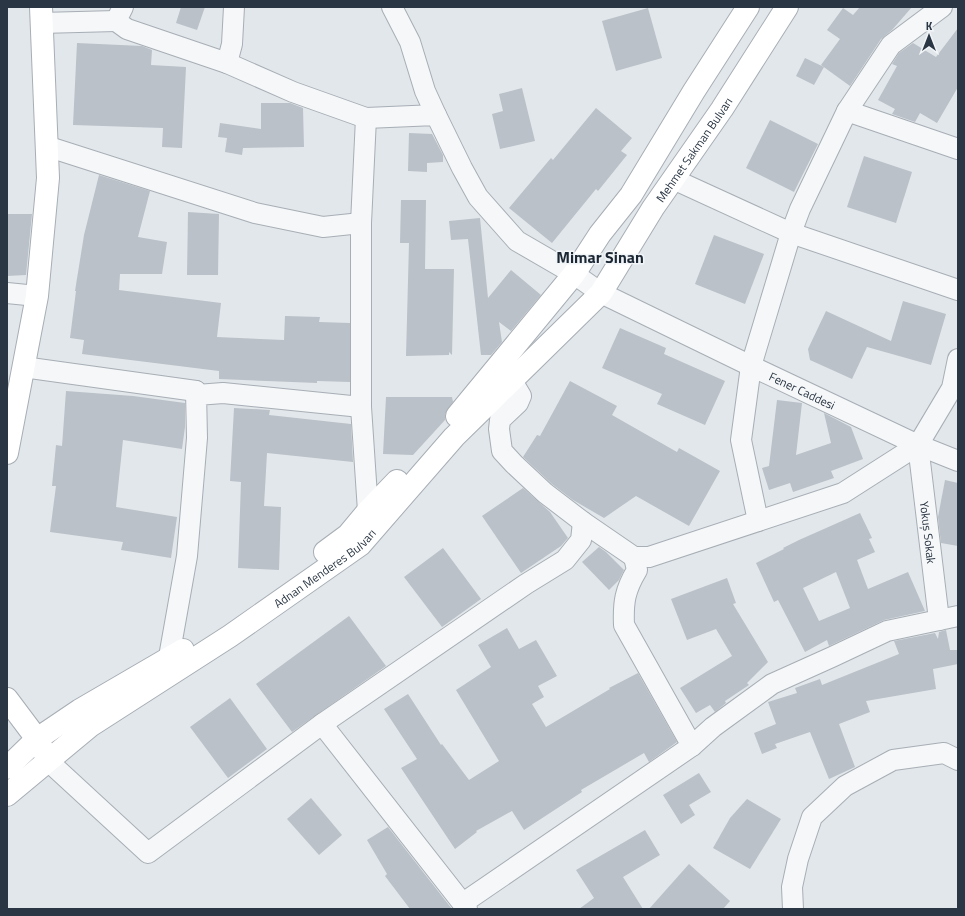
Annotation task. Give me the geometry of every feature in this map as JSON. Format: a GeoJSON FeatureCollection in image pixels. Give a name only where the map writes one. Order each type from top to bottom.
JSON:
{"type":"FeatureCollection","features":[{"type":"Feature","properties":{"kind":"main road"},"geometry":{"type":"LineString","coordinates":[[574,274],[600,234],[631,195],[694,91],[748,7]]}},
{"type":"Feature","properties":{"kind":"main road","name":"Mehmet Sakman Bulvarı"},"geometry":{"type":"LineString","coordinates":[[601,293],[653,208],[722,109],[787,7]]}},
{"type":"Feature","properties":{"kind":"main road"},"geometry":{"type":"LineString","coordinates":[[7,453],[37,296],[48,178],[41,15]]}},
{"type":"Feature","properties":{"kind":"main road","name":"Adnan Menderes Bulvarı"},"geometry":{"type":"LineString","coordinates":[[7,768],[37,739],[80,710],[169,657],[225,627],[348,535],[368,511],[445,431],[574,274]]}},
{"type":"Feature","properties":{"kind":"main road","name":"Adnan Menderes Bulvarı"},"geometry":{"type":"LineString","coordinates":[[7,795],[90,726],[230,636],[360,545],[454,437],[601,293]]}},
{"type":"Feature","properties":{"kind":"main road"},"geometry":{"type":"LineString","coordinates":[[7,699],[37,739],[48,761]]}},
{"type":"Feature","properties":{"kind":"street"},"geometry":{"type":"LineString","coordinates":[[227,63],[232,44],[234,7]]}},
{"type":"Feature","properties":{"kind":"street","name":"Fener Caddesi"},"geometry":{"type":"LineString","coordinates":[[392,7],[410,42],[425,91],[462,168],[478,196],[517,241],[574,274],[601,293],[918,445],[958,461]]}},
{"type":"Feature","properties":{"kind":"street"},"geometry":{"type":"LineString","coordinates":[[758,521],[741,440],[751,366],[791,233],[800,209],[847,111],[891,46],[942,7]]}},
{"type":"Feature","properties":{"kind":"street"},"geometry":{"type":"LineString","coordinates":[[41,15],[119,14],[127,29],[227,63],[293,92],[366,118],[436,115]]}},
{"type":"Feature","properties":{"kind":"street"},"geometry":{"type":"LineString","coordinates":[[847,111],[958,149]]}},
{"type":"Feature","properties":{"kind":"street"},"geometry":{"type":"LineString","coordinates":[[366,118],[361,223],[361,407],[368,511]]}},
{"type":"Feature","properties":{"kind":"street"},"geometry":{"type":"LineString","coordinates":[[46,146],[255,213],[323,227],[361,223]]}},
{"type":"Feature","properties":{"kind":"street"},"geometry":{"type":"LineString","coordinates":[[673,179],[791,233],[958,290]]}},
{"type":"Feature","properties":{"kind":"street"},"geometry":{"type":"LineString","coordinates":[[7,293],[37,296]]}},
{"type":"Feature","properties":{"kind":"street"},"geometry":{"type":"LineString","coordinates":[[509,382],[515,386],[521,396],[518,403],[500,420],[499,429],[502,451],[545,493],[583,522],[634,557],[649,557],[843,493],[918,445],[952,388],[958,359]]}},
{"type":"Feature","properties":{"kind":"street"},"geometry":{"type":"LineString","coordinates":[[23,367],[196,391],[197,395],[223,393],[361,407]]}},
{"type":"Feature","properties":{"kind":"street"},"geometry":{"type":"LineString","coordinates":[[169,657],[187,556],[196,438],[196,391]]}},
{"type":"Feature","properties":{"kind":"street","name":"Yokuş Sokak"},"geometry":{"type":"LineString","coordinates":[[918,445],[949,618]]}},
{"type":"Feature","properties":{"kind":"street"},"geometry":{"type":"LineString","coordinates":[[48,761],[148,853],[322,724],[526,584],[565,560],[581,540],[583,522]]}},
{"type":"Feature","properties":{"kind":"street"},"geometry":{"type":"LineString","coordinates":[[634,557],[637,570],[628,584],[623,606],[624,625],[692,746]]}},
{"type":"Feature","properties":{"kind":"street"},"geometry":{"type":"LineString","coordinates":[[322,724],[465,906],[692,746],[713,726],[772,684],[887,631],[949,618]]}},
{"type":"Feature","properties":{"kind":"street"},"geometry":{"type":"LineString","coordinates":[[793,909],[792,887],[798,859],[812,817],[845,786],[893,760],[944,753],[958,760]]}},
{"type":"Feature","properties":{"kind":"building"},"geometry":{"type":"Polygon","coordinates":[[[181,7],[205,7],[197,30],[176,23],[181,7]]]}},
{"type":"Feature","properties":{"kind":"building"},"geometry":{"type":"Polygon","coordinates":[[[860,7],[912,7],[892,30],[881,39],[850,86],[821,65],[840,39],[827,30],[843,8],[853,15],[860,7]]]}},
{"type":"Feature","properties":{"kind":"building"},"geometry":{"type":"Polygon","coordinates":[[[648,8],[662,58],[616,71],[602,21],[648,8]]]}},
{"type":"Feature","properties":{"kind":"building"},"geometry":{"type":"Polygon","coordinates":[[[958,28],[958,87],[937,123],[920,113],[915,122],[892,114],[895,109],[878,100],[897,66],[892,64],[899,53],[913,43],[936,57],[958,28]]]}},
{"type":"Feature","properties":{"kind":"building"},"geometry":{"type":"Polygon","coordinates":[[[77,43],[142,46],[152,50],[151,65],[186,67],[182,148],[162,147],[163,128],[73,125],[77,43]]]}},
{"type":"Feature","properties":{"kind":"building"},"geometry":{"type":"Polygon","coordinates":[[[805,58],[824,67],[814,85],[796,76],[805,58]]]}},
{"type":"Feature","properties":{"kind":"building"},"geometry":{"type":"Polygon","coordinates":[[[522,88],[535,141],[500,149],[492,114],[503,111],[499,94],[522,88]]]}},
{"type":"Feature","properties":{"kind":"building"},"geometry":{"type":"Polygon","coordinates":[[[261,103],[290,103],[303,108],[304,147],[243,148],[242,155],[225,152],[227,138],[218,137],[220,123],[261,129],[261,103]]]}},
{"type":"Feature","properties":{"kind":"building"},"geometry":{"type":"Polygon","coordinates":[[[596,108],[632,138],[621,151],[627,155],[598,191],[596,189],[552,243],[509,208],[551,158],[553,160],[596,108]]]}},
{"type":"Feature","properties":{"kind":"building"},"geometry":{"type":"Polygon","coordinates":[[[770,120],[818,144],[794,192],[746,168],[770,120]]]}},
{"type":"Feature","properties":{"kind":"building"},"geometry":{"type":"Polygon","coordinates":[[[409,133],[432,134],[443,155],[443,162],[427,163],[427,172],[408,171],[409,133]]]}},
{"type":"Feature","properties":{"kind":"building"},"geometry":{"type":"Polygon","coordinates":[[[864,156],[912,172],[896,223],[847,207],[864,156]]]}},
{"type":"Feature","properties":{"kind":"building"},"geometry":{"type":"Polygon","coordinates":[[[99,175],[150,191],[138,237],[167,242],[162,274],[120,274],[119,290],[221,303],[217,337],[284,340],[285,316],[320,317],[319,322],[350,323],[350,382],[317,381],[317,383],[219,379],[219,371],[82,354],[84,340],[70,338],[75,291],[84,235],[99,175]]]}},
{"type":"Feature","properties":{"kind":"building"},"geometry":{"type":"Polygon","coordinates":[[[401,200],[426,200],[425,269],[454,269],[452,355],[449,352],[449,355],[406,356],[409,243],[400,243],[401,200]]]}},
{"type":"Feature","properties":{"kind":"building"},"geometry":{"type":"Polygon","coordinates":[[[188,212],[219,214],[218,275],[187,275],[188,212]]]}},
{"type":"Feature","properties":{"kind":"building"},"geometry":{"type":"Polygon","coordinates":[[[7,214],[32,214],[26,275],[7,276],[7,214]]]}},
{"type":"Feature","properties":{"kind":"building"},"geometry":{"type":"Polygon","coordinates":[[[480,218],[488,298],[511,270],[541,295],[511,331],[499,322],[502,342],[491,355],[481,355],[468,239],[451,240],[449,221],[480,218]]]}},
{"type":"Feature","properties":{"kind":"building"},"geometry":{"type":"Polygon","coordinates":[[[714,235],[764,254],[745,304],[695,284],[714,235]]]}},
{"type":"Feature","properties":{"kind":"building"},"geometry":{"type":"Polygon","coordinates":[[[903,301],[946,314],[931,365],[867,347],[852,379],[810,360],[808,349],[826,311],[891,341],[903,301]]]}},
{"type":"Feature","properties":{"kind":"building"},"geometry":{"type":"Polygon","coordinates":[[[620,328],[666,348],[664,354],[725,381],[705,425],[657,404],[662,394],[602,368],[620,328]]]}},
{"type":"Feature","properties":{"kind":"building"},"geometry":{"type":"Polygon","coordinates":[[[570,381],[617,406],[612,415],[677,452],[679,448],[720,471],[689,526],[636,496],[604,518],[573,500],[552,484],[523,457],[537,435],[540,436],[570,381]]]}},
{"type":"Feature","properties":{"kind":"building"},"geometry":{"type":"Polygon","coordinates":[[[66,391],[133,396],[185,403],[185,427],[182,449],[123,440],[116,507],[177,517],[171,558],[121,550],[123,542],[50,532],[56,486],[52,486],[56,445],[62,446],[66,391]]]}},
{"type":"Feature","properties":{"kind":"building"},"geometry":{"type":"Polygon","coordinates":[[[386,397],[452,397],[453,402],[445,414],[445,420],[413,455],[383,454],[386,397]]]}},
{"type":"Feature","properties":{"kind":"building"},"geometry":{"type":"Polygon","coordinates":[[[777,400],[802,403],[796,455],[831,443],[824,413],[851,427],[863,459],[831,471],[834,478],[793,492],[790,483],[769,490],[762,468],[769,466],[777,400]]]}},
{"type":"Feature","properties":{"kind":"building"},"geometry":{"type":"Polygon","coordinates":[[[234,408],[270,410],[269,415],[351,424],[353,462],[267,453],[264,506],[281,507],[279,570],[238,568],[241,482],[230,481],[234,408]]]}},
{"type":"Feature","properties":{"kind":"building"},"geometry":{"type":"Polygon","coordinates":[[[945,480],[958,483],[958,546],[941,543],[938,517],[945,480]]]}},
{"type":"Feature","properties":{"kind":"building"},"geometry":{"type":"Polygon","coordinates":[[[523,488],[550,512],[568,538],[561,546],[521,573],[482,516],[523,488]]]}},
{"type":"Feature","properties":{"kind":"building"},"geometry":{"type":"Polygon","coordinates":[[[860,513],[872,538],[869,539],[875,552],[857,560],[868,589],[908,572],[925,611],[884,620],[829,646],[827,640],[805,652],[778,600],[774,602],[756,563],[799,540],[860,513]],[[836,572],[803,588],[819,621],[850,608],[836,572]]]}},
{"type":"Feature","properties":{"kind":"building"},"geometry":{"type":"Polygon","coordinates":[[[599,547],[624,570],[619,580],[609,590],[582,562],[599,547]]]}},
{"type":"Feature","properties":{"kind":"building"},"geometry":{"type":"Polygon","coordinates":[[[443,548],[481,599],[442,627],[404,577],[443,548]]]}},
{"type":"Feature","properties":{"kind":"building"},"geometry":{"type":"Polygon","coordinates":[[[727,578],[736,603],[733,604],[768,662],[747,683],[749,685],[725,701],[726,703],[715,712],[710,705],[696,713],[680,688],[732,656],[716,629],[687,640],[671,599],[727,578]]]}},
{"type":"Feature","properties":{"kind":"building"},"geometry":{"type":"Polygon","coordinates":[[[349,616],[386,666],[292,732],[256,684],[349,616]]]}},
{"type":"Feature","properties":{"kind":"building"},"geometry":{"type":"Polygon","coordinates":[[[507,628],[519,649],[536,640],[557,676],[538,686],[544,697],[532,704],[546,727],[610,689],[609,688],[638,673],[677,742],[649,762],[644,753],[581,790],[582,792],[524,830],[512,811],[476,831],[477,832],[455,849],[401,768],[417,759],[384,709],[408,694],[441,745],[442,744],[469,780],[499,761],[456,690],[491,667],[478,645],[507,628]]]}},
{"type":"Feature","properties":{"kind":"building"},"geometry":{"type":"Polygon","coordinates":[[[946,630],[950,650],[958,650],[958,664],[933,669],[936,689],[866,701],[870,712],[839,724],[855,767],[829,779],[810,732],[775,744],[777,748],[762,754],[754,733],[776,724],[768,702],[797,693],[795,688],[820,679],[822,685],[899,654],[894,641],[935,633],[938,639],[939,632],[946,630]]]}},
{"type":"Feature","properties":{"kind":"building"},"geometry":{"type":"Polygon","coordinates":[[[230,698],[267,749],[228,778],[190,727],[230,698]]]}},
{"type":"Feature","properties":{"kind":"building"},"geometry":{"type":"Polygon","coordinates":[[[699,773],[711,792],[689,805],[695,815],[681,824],[663,795],[699,773]]]}},
{"type":"Feature","properties":{"kind":"building"},"geometry":{"type":"Polygon","coordinates":[[[311,798],[342,835],[319,855],[287,819],[311,798]]]}},
{"type":"Feature","properties":{"kind":"building"},"geometry":{"type":"Polygon","coordinates":[[[747,799],[781,819],[750,869],[713,848],[730,818],[747,799]]]}},
{"type":"Feature","properties":{"kind":"building"},"geometry":{"type":"Polygon","coordinates":[[[388,827],[452,909],[410,909],[385,876],[387,874],[367,840],[388,827]]]}},
{"type":"Feature","properties":{"kind":"building"},"geometry":{"type":"Polygon","coordinates":[[[645,830],[660,855],[623,877],[643,909],[579,909],[594,898],[576,870],[645,830]]]}},
{"type":"Feature","properties":{"kind":"building"},"geometry":{"type":"Polygon","coordinates":[[[689,864],[730,901],[723,909],[649,909],[689,864]]]}},
{"type":"Feature","properties":{"kind":"district","name":"Mimar Sinan"},"geometry":{"type":"Point","coordinates":[600,257]}}]}
